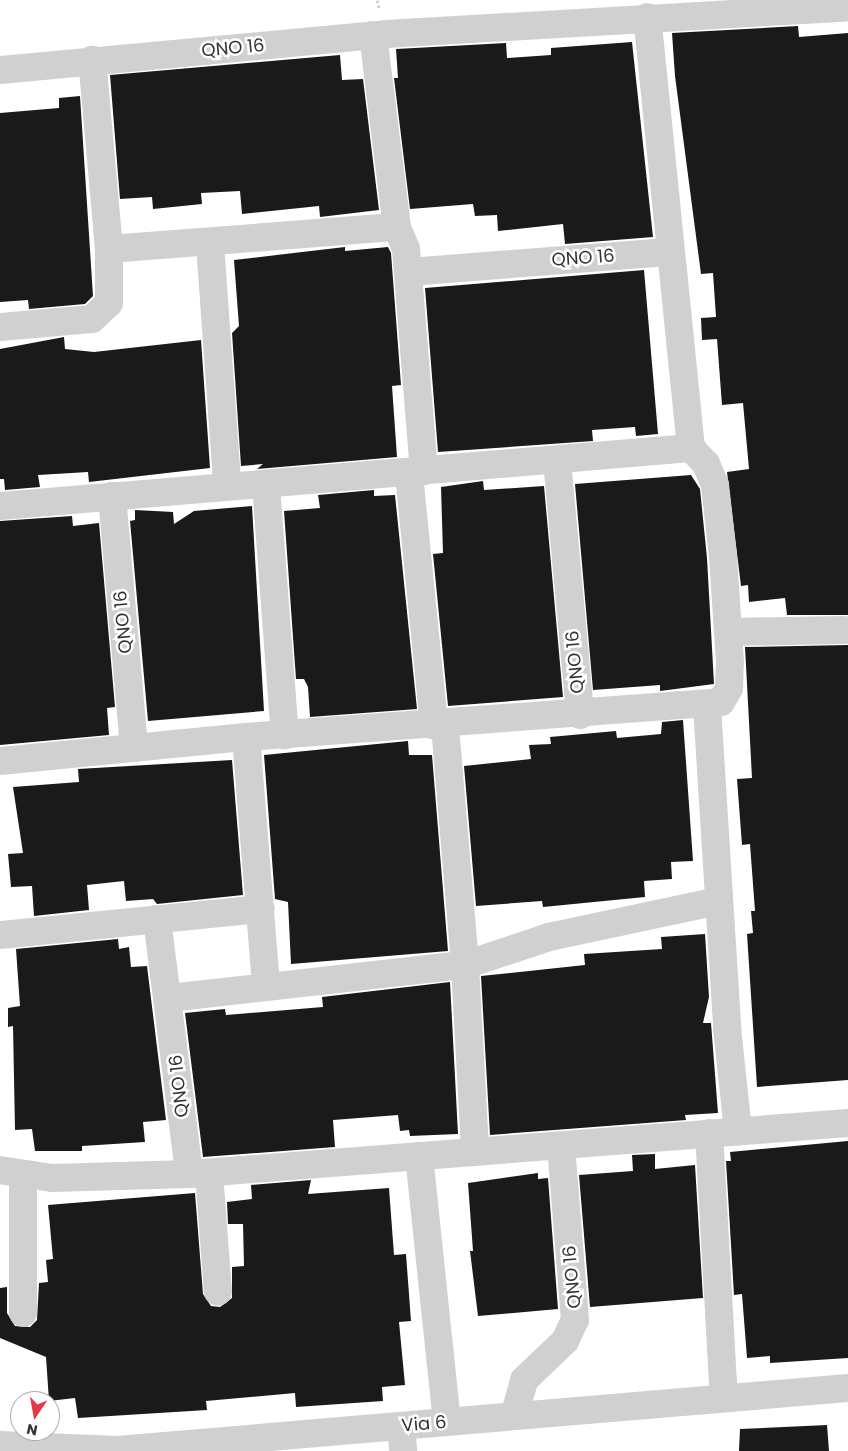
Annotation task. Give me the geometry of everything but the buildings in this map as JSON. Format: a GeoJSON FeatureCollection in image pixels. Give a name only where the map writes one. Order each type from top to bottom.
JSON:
{"type":"FeatureCollection","features":[{"type":"Feature","properties":{"kind":"street","name":"QNO 16"},"geometry":{"type":"LineString","coordinates":[[0,70],[373,35],[839,4]]}},
{"type":"Feature","properties":{"kind":"street"},"geometry":{"type":"LineString","coordinates":[[647,17],[668,252],[691,448],[706,464],[715,485],[728,632],[729,688],[721,702],[707,706],[718,901],[738,1131]]}},
{"type":"Feature","properties":{"kind":"street"},"geometry":{"type":"LineString","coordinates":[[373,35],[397,227],[408,272],[417,472],[439,726],[466,965],[475,1151]]}},
{"type":"Feature","properties":{"kind":"street"},"geometry":{"type":"LineString","coordinates":[[0,327],[92,319],[109,303],[109,250],[92,60]]}},
{"type":"Feature","properties":{"kind":"street"},"geometry":{"type":"LineString","coordinates":[[109,250],[210,244],[397,227]]}},
{"type":"Feature","properties":{"kind":"street"},"geometry":{"type":"LineString","coordinates":[[210,244],[227,484]]}},
{"type":"Feature","properties":{"kind":"street","name":"QNO 16"},"geometry":{"type":"LineString","coordinates":[[408,272],[668,252]]}},
{"type":"Feature","properties":{"kind":"street"},"geometry":{"type":"LineString","coordinates":[[0,506],[227,484],[266,485],[691,448]]}},
{"type":"Feature","properties":{"kind":"street","name":"QNO 16"},"geometry":{"type":"LineString","coordinates":[[557,460],[580,715]]}},
{"type":"Feature","properties":{"kind":"street"},"geometry":{"type":"LineString","coordinates":[[266,485],[286,735]]}},
{"type":"Feature","properties":{"kind":"street","name":"QNO 16"},"geometry":{"type":"LineString","coordinates":[[112,496],[134,748]]}},
{"type":"Feature","properties":{"kind":"street"},"geometry":{"type":"LineString","coordinates":[[728,632],[844,630]]}},
{"type":"Feature","properties":{"kind":"street","name":"QNO 16"},"geometry":{"type":"LineString","coordinates":[[0,761],[246,737],[439,726],[707,706]]}},
{"type":"Feature","properties":{"kind":"street"},"geometry":{"type":"LineString","coordinates":[[246,737],[266,986]]}},
{"type":"Feature","properties":{"kind":"street"},"geometry":{"type":"LineString","coordinates":[[169,998],[466,965],[549,937],[718,901]]}},
{"type":"Feature","properties":{"kind":"street"},"geometry":{"type":"LineString","coordinates":[[0,934],[261,909]]}},
{"type":"Feature","properties":{"kind":"street","name":"QNO 16"},"geometry":{"type":"LineString","coordinates":[[157,918],[218,1292]]}},
{"type":"Feature","properties":{"kind":"street"},"geometry":{"type":"LineString","coordinates":[[23,1313],[12,1174],[199,1173],[848,1123]]}},
{"type":"Feature","properties":{"kind":"street"},"geometry":{"type":"LineString","coordinates":[[709,1133],[724,1398]]}},
{"type":"Feature","properties":{"kind":"street","name":"QNO 16"},"geometry":{"type":"LineString","coordinates":[[514,1416],[524,1380],[565,1341],[575,1320],[561,1146]]}},
{"type":"Feature","properties":{"kind":"street"},"geometry":{"type":"LineString","coordinates":[[419,1156],[447,1422]]}},
{"type":"Feature","properties":{"kind":"street","name":"Via 6"},"geometry":{"type":"LineString","coordinates":[[0,1445],[117,1450],[402,1438],[447,1422],[848,1388]]}}]}
